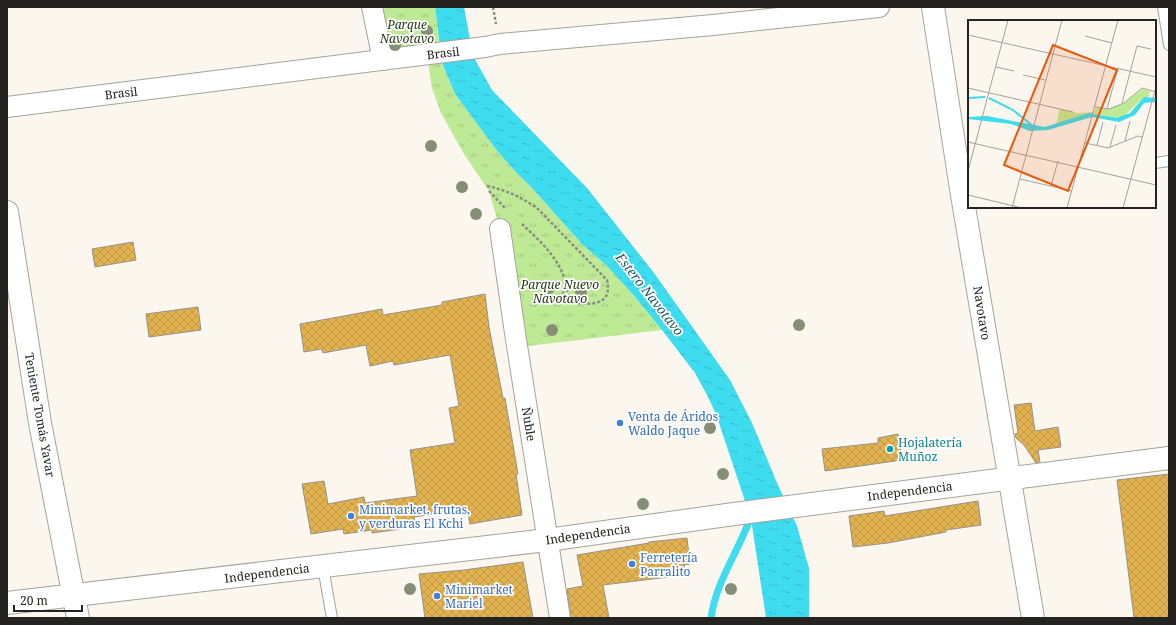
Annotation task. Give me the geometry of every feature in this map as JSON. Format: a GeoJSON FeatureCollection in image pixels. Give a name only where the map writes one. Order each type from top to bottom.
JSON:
{"type":"FeatureCollection","features":[{"type":"Feature","properties":{"kind":"street"},"geometry":{"type":"LineString","coordinates":[[372,7],[383,60]]}},
{"type":"Feature","properties":{"kind":"street","name":"Brasil"},"geometry":{"type":"LineString","coordinates":[[7,107],[434,54],[711,16],[879,7]]}},
{"type":"Feature","properties":{"kind":"street","name":"Navotavo"},"geometry":{"type":"LineString","coordinates":[[933,7],[965,189],[1009,478],[1033,618]]}},
{"type":"Feature","properties":{"kind":"street","name":"Teniente Tomás Yavar"},"geometry":{"type":"LineString","coordinates":[[7,212],[40,423],[78,618]]}},
{"type":"Feature","properties":{"kind":"street","name":"Ñuble"},"geometry":{"type":"LineString","coordinates":[[500,229],[514,333],[560,618]]}},
{"type":"Feature","properties":{"kind":"street","name":"Independencia"},"geometry":{"type":"LineString","coordinates":[[7,603],[548,540],[800,505],[1169,458]]}},
{"type":"Feature","properties":{"kind":"lane"},"geometry":{"type":"LineString","coordinates":[[1163,7],[1169,45]]}},
{"type":"Feature","properties":{"kind":"lane"},"geometry":{"type":"LineString","coordinates":[[1156,163],[1169,162]]}},
{"type":"Feature","properties":{"kind":"lane"},"geometry":{"type":"LineString","coordinates":[[323,567],[332,618]]}},
{"type":"Feature","properties":{"kind":"path"},"geometry":{"type":"LineString","coordinates":[[487,186],[510,192],[537,208],[607,280],[609,289],[607,296],[601,302],[585,304],[554,298]]}},
{"type":"Feature","properties":{"kind":"path"},"geometry":{"type":"LineString","coordinates":[[488,191],[508,211]]}},
{"type":"Feature","properties":{"kind":"path"},"geometry":{"type":"LineString","coordinates":[[518,220],[542,243],[556,261],[566,283],[567,291],[554,298],[529,306]]}},
{"type":"Feature","properties":{"kind":"green space","name":"Parque Nuevo Navotavo"},"geometry":{"type":"Polygon","coordinates":[[[375,7],[435,7],[441,62],[455,94],[495,148],[512,168],[583,245],[607,266],[662,330],[520,347],[500,229],[489,191],[464,154],[441,113],[432,88],[427,55],[386,54],[375,7]]]}},
{"type":"Feature","properties":{"kind":"water","name":"Estero Navotavo"},"geometry":{"type":"Polygon","coordinates":[[[435,7],[464,7],[473,56],[492,90],[587,188],[654,273],[730,380],[752,423],[797,526],[809,568],[809,618],[766,618],[751,519],[716,414],[707,395],[695,373],[636,298],[607,266],[583,245],[512,168],[495,148],[455,94],[442,63],[435,7]]]}},
{"type":"Feature","properties":{"kind":"building"},"geometry":{"type":"Polygon","coordinates":[[[133,242],[136,260],[95,267],[92,249],[133,242]]]}},
{"type":"Feature","properties":{"kind":"building"},"geometry":{"type":"Polygon","coordinates":[[[485,294],[489,327],[503,398],[505,398],[518,474],[516,474],[522,515],[470,524],[467,509],[414,517],[415,527],[372,533],[372,530],[344,534],[343,529],[311,534],[302,484],[324,481],[328,504],[364,497],[365,503],[417,496],[410,450],[455,443],[449,408],[459,406],[450,355],[394,365],[393,361],[370,366],[366,345],[323,353],[322,349],[304,352],[300,324],[382,309],[383,315],[442,305],[442,302],[485,294]]]}},
{"type":"Feature","properties":{"kind":"building"},"geometry":{"type":"Polygon","coordinates":[[[198,307],[201,330],[149,337],[146,314],[198,307]]]}},
{"type":"Feature","properties":{"kind":"building"},"geometry":{"type":"Polygon","coordinates":[[[1031,403],[1035,431],[1058,427],[1061,447],[1038,450],[1040,462],[1036,463],[1024,445],[1016,438],[1015,434],[1018,433],[1014,405],[1031,403]]]}},
{"type":"Feature","properties":{"kind":"building"},"geometry":{"type":"Polygon","coordinates":[[[898,434],[902,460],[825,471],[822,449],[878,443],[878,438],[898,434]]]}},
{"type":"Feature","properties":{"kind":"building"},"geometry":{"type":"Polygon","coordinates":[[[1169,474],[1169,618],[1134,618],[1117,480],[1169,474]]]}},
{"type":"Feature","properties":{"kind":"building"},"geometry":{"type":"Polygon","coordinates":[[[978,501],[981,525],[946,530],[946,532],[888,543],[853,547],[849,516],[884,511],[885,516],[978,501]]]}},
{"type":"Feature","properties":{"kind":"building"},"geometry":{"type":"Polygon","coordinates":[[[687,538],[690,564],[684,565],[685,575],[603,585],[609,618],[571,618],[567,589],[583,586],[577,555],[649,542],[687,538]]]}},
{"type":"Feature","properties":{"kind":"building"},"geometry":{"type":"Polygon","coordinates":[[[523,562],[533,618],[425,618],[419,574],[523,562]]]}},
{"type":"Feature","properties":{"kind":"waterway"},"geometry":{"type":"LineString","coordinates":[[711,618],[718,591],[751,516]]}},
{"type":"Feature","properties":{"kind":"place","name":"Venta de Áridos Waldo Jaque"},"geometry":{"type":"Point","coordinates":[620,423]}},
{"type":"Feature","properties":{"kind":"place","name":"Hojalatería Muñoz"},"geometry":{"type":"Point","coordinates":[890,449]}},
{"type":"Feature","properties":{"kind":"place","name":"Minimarket, frutas, y verduras El Kchi"},"geometry":{"type":"Point","coordinates":[351,516]}},
{"type":"Feature","properties":{"kind":"place","name":"Ferretería Parralito"},"geometry":{"type":"Point","coordinates":[632,564]}},
{"type":"Feature","properties":{"kind":"place","name":"Minimarket Mariel"},"geometry":{"type":"Point","coordinates":[437,596]}},
{"type":"Feature","properties":{"kind":"park label","name":"Parque Navotavo"},"geometry":{"type":"Point","coordinates":[407,31]}}]}
